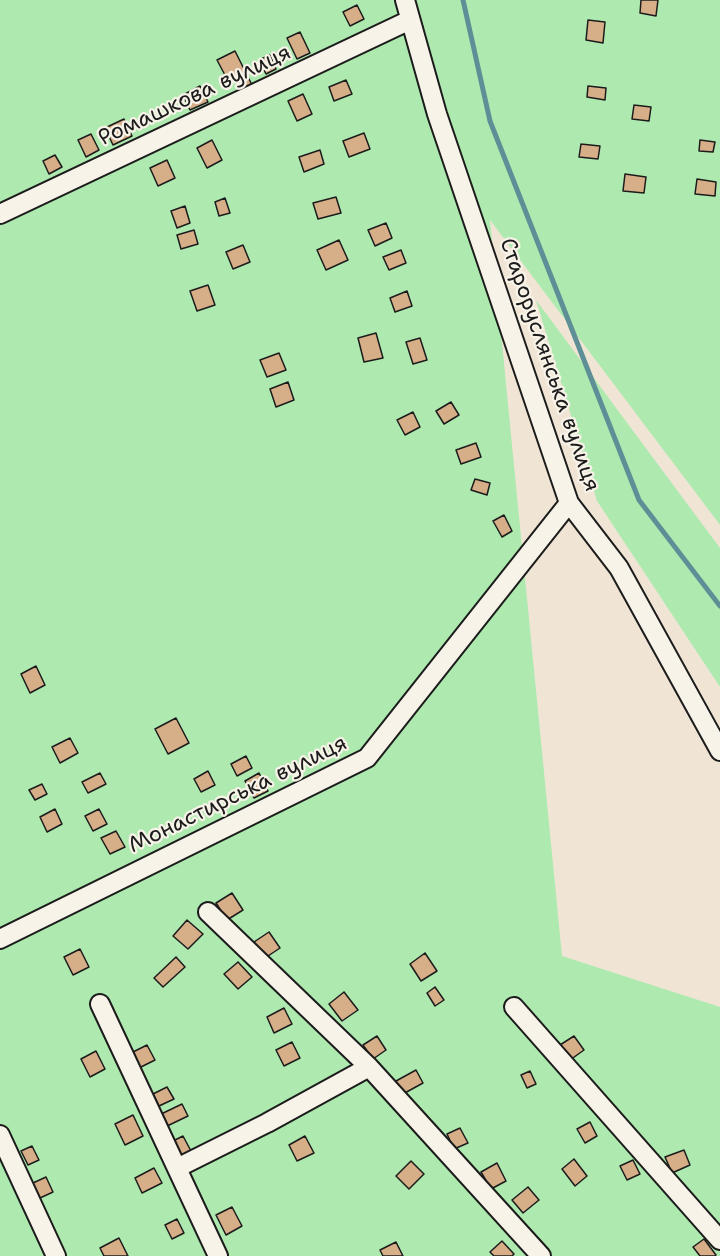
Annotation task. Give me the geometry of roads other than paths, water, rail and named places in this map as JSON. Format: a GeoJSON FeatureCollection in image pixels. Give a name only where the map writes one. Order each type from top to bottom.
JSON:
{"type":"FeatureCollection","features":[{"type":"Feature","properties":{"kind":"street","name":"Староруслянська вулиця"},"geometry":{"type":"LineString","coordinates":[[405,0],[437,114],[569,503],[619,568],[720,751]]}},
{"type":"Feature","properties":{"kind":"street","name":"Ромашкова вулиця"},"geometry":{"type":"LineString","coordinates":[[0,214],[410,20]]}},
{"type":"Feature","properties":{"kind":"street","name":"Монастирська вулиця"},"geometry":{"type":"LineString","coordinates":[[0,939],[367,758],[569,503]]}},
{"type":"Feature","properties":{"kind":"street"},"geometry":{"type":"LineString","coordinates":[[208,912],[369,1067],[541,1256]]}},
{"type":"Feature","properties":{"kind":"street"},"geometry":{"type":"LineString","coordinates":[[100,1004],[218,1256]]}},
{"type":"Feature","properties":{"kind":"street"},"geometry":{"type":"LineString","coordinates":[[514,1007],[720,1240]]}},
{"type":"Feature","properties":{"kind":"street"},"geometry":{"type":"LineString","coordinates":[[177,1168],[267,1123],[369,1067]]}},
{"type":"Feature","properties":{"kind":"street"},"geometry":{"type":"LineString","coordinates":[[0,1135],[56,1256]]}},
{"type":"Feature","properties":{"kind":"waterway"},"geometry":{"type":"LineString","coordinates":[[463,0],[490,121],[639,500],[720,606]]}}]}
